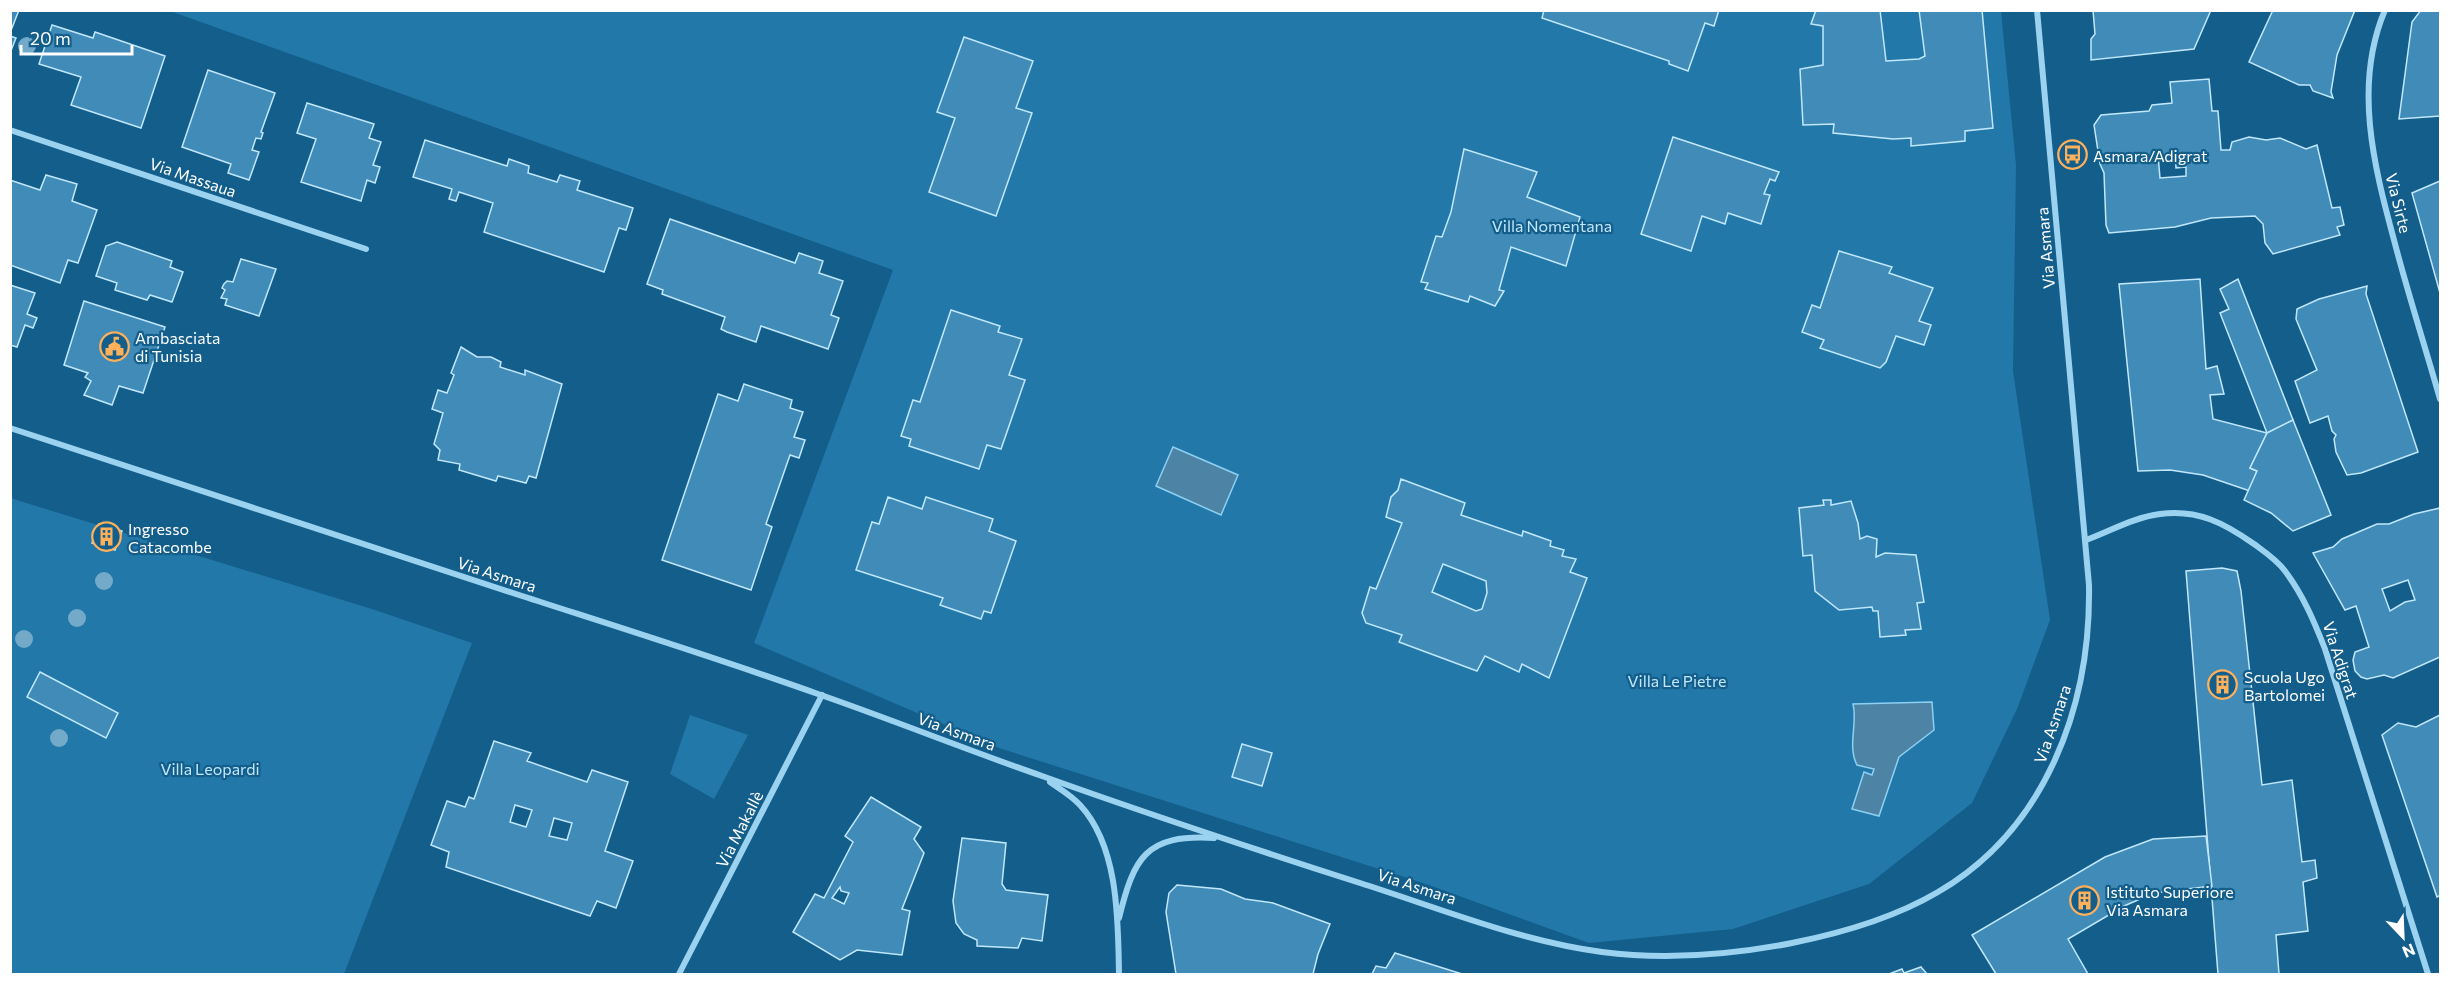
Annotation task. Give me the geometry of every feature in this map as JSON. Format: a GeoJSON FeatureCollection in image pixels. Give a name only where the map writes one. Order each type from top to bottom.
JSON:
{"type":"FeatureCollection","features":[{"type":"Feature","properties":{"kind":"street","name":"Via Asmara"},"geometry":{"type":"LineString","coordinates":[[10,428],[822,695],[1042,776],[1221,838],[1540,940],[1605,952],[1667,955],[1749,950],[1810,939],[1882,918],[1935,894],[1987,857],[2016,826],[2043,785],[2066,734],[2085,657],[2090,601],[2086,540],[2037,10]]}},
{"type":"Feature","properties":{"kind":"street","name":"Via Sirte"},"geometry":{"type":"LineString","coordinates":[[2385,10],[2372,59],[2369,130],[2389,222],[2440,399]]}},
{"type":"Feature","properties":{"kind":"street","name":"Via Massaua"},"geometry":{"type":"LineString","coordinates":[[10,130],[366,249]]}},
{"type":"Feature","properties":{"kind":"street","name":"Via Adigrat"},"geometry":{"type":"LineString","coordinates":[[2086,540],[2150,516],[2195,514],[2217,520],[2228,526],[2264,551],[2282,567],[2308,608],[2325,649],[2428,975]]}},
{"type":"Feature","properties":{"kind":"street","name":"Via Makallè"},"geometry":{"type":"LineString","coordinates":[[679,975],[822,695]]}},
{"type":"Feature","properties":{"kind":"street"},"geometry":{"type":"LineString","coordinates":[[1042,776],[1081,806],[1106,855],[1115,891],[1119,975]]}},
{"type":"Feature","properties":{"kind":"street"},"geometry":{"type":"LineString","coordinates":[[1118,926],[1128,882],[1138,861],[1146,853],[1179,839],[1221,838]]}},
{"type":"Feature","properties":{"kind":"green space"},"geometry":{"type":"Polygon","coordinates":[[[170,11],[2001,11],[2016,165],[2013,371],[2050,620],[2017,709],[1972,803],[1869,884],[1733,929],[1589,943],[1426,884],[999,748],[754,643],[893,270],[170,11]]]}},
{"type":"Feature","properties":{"kind":"green space","name":"Villa Leopardi"},"geometry":{"type":"Polygon","coordinates":[[[10,498],[375,610],[472,643],[344,974],[11,974],[10,498]]]}},
{"type":"Feature","properties":{"kind":"green space"},"geometry":{"type":"Polygon","coordinates":[[[690,715],[748,735],[714,799],[670,774],[690,715]]]}},
{"type":"Feature","properties":{"kind":"shaded area"},"geometry":{"type":"Polygon","coordinates":[[[1173,447],[1238,475],[1221,515],[1156,486],[1173,447]]]}},
{"type":"Feature","properties":{"kind":"shaded area"},"geometry":{"type":"Polygon","coordinates":[[[1932,702],[1934,730],[1899,757],[1879,816],[1852,809],[1864,772],[1872,775],[1874,769],[1857,765],[1854,758],[1853,704],[1932,702]]]}},
{"type":"Feature","properties":{"kind":"building"},"geometry":{"type":"Polygon","coordinates":[[[10,10],[19,10],[10,33],[10,10]]]}},
{"type":"Feature","properties":{"kind":"building"},"geometry":{"type":"Polygon","coordinates":[[[1544,10],[1719,10],[1714,26],[1705,23],[1688,71],[1669,64],[1669,61],[1542,18],[1544,10]]]}},
{"type":"Feature","properties":{"kind":"building"},"geometry":{"type":"Polygon","coordinates":[[[1816,10],[1880,10],[1886,61],[1919,59],[1925,56],[1919,10],[1982,10],[1993,128],[1965,131],[1965,141],[1911,146],[1911,138],[1893,139],[1833,133],[1834,124],[1803,125],[1800,69],[1823,65],[1823,26],[1811,24],[1816,10]]]}},
{"type":"Feature","properties":{"kind":"building"},"geometry":{"type":"Polygon","coordinates":[[[2093,10],[2211,10],[2194,49],[2091,60],[2091,39],[2095,34],[2093,10]]]}},
{"type":"Feature","properties":{"kind":"building"},"geometry":{"type":"Polygon","coordinates":[[[2273,10],[2355,10],[2337,55],[2331,92],[2333,98],[2313,91],[2310,85],[2299,85],[2249,62],[2273,10]]]}},
{"type":"Feature","properties":{"kind":"building"},"geometry":{"type":"Polygon","coordinates":[[[2421,10],[2440,10],[2440,116],[2399,119],[2412,22],[2421,10]]]}},
{"type":"Feature","properties":{"kind":"building"},"geometry":{"type":"Polygon","coordinates":[[[52,25],[93,38],[95,32],[165,56],[141,128],[71,105],[81,77],[39,64],[52,25]]]}},
{"type":"Feature","properties":{"kind":"building"},"geometry":{"type":"Polygon","coordinates":[[[10,36],[16,38],[10,53],[10,36]]]}},
{"type":"Feature","properties":{"kind":"building"},"geometry":{"type":"Polygon","coordinates":[[[964,37],[1033,61],[1016,108],[1032,113],[996,216],[929,192],[955,118],[937,112],[964,37]]]}},
{"type":"Feature","properties":{"kind":"building"},"geometry":{"type":"Polygon","coordinates":[[[208,70],[275,93],[261,132],[263,133],[261,139],[256,138],[252,150],[259,152],[249,180],[228,173],[231,164],[182,147],[208,70]]]}},
{"type":"Feature","properties":{"kind":"building"},"geometry":{"type":"Polygon","coordinates":[[[2209,79],[2212,111],[2218,111],[2221,150],[2230,150],[2232,142],[2249,137],[2266,140],[2280,138],[2306,149],[2317,145],[2332,208],[2340,207],[2344,225],[2337,227],[2340,235],[2273,254],[2265,243],[2263,224],[2255,216],[2211,218],[2175,227],[2109,233],[2106,225],[2104,173],[2100,164],[2094,125],[2101,115],[2149,111],[2152,105],[2172,103],[2170,82],[2209,79]],[[2175,154],[2158,155],[2160,178],[2186,176],[2186,167],[2176,168],[2175,154]]]}},
{"type":"Feature","properties":{"kind":"building"},"geometry":{"type":"Polygon","coordinates":[[[307,103],[374,124],[369,138],[381,142],[373,165],[380,167],[375,183],[367,180],[361,201],[301,182],[316,139],[297,133],[307,103]]]}},
{"type":"Feature","properties":{"kind":"building"},"geometry":{"type":"Polygon","coordinates":[[[1673,137],[1779,172],[1775,181],[1770,179],[1764,194],[1770,195],[1761,224],[1728,213],[1725,224],[1702,216],[1691,251],[1641,234],[1673,137]]]}},
{"type":"Feature","properties":{"kind":"building"},"geometry":{"type":"Polygon","coordinates":[[[425,140],[507,166],[509,159],[529,166],[528,173],[557,182],[560,175],[580,181],[577,190],[633,208],[626,230],[619,228],[604,272],[484,232],[493,203],[459,192],[456,201],[449,199],[452,189],[413,177],[425,140]]]}},
{"type":"Feature","properties":{"kind":"building"},"geometry":{"type":"Polygon","coordinates":[[[1464,149],[1537,172],[1527,197],[1580,217],[1566,266],[1511,247],[1499,290],[1504,291],[1495,306],[1470,296],[1468,302],[1425,289],[1428,283],[1421,282],[1436,236],[1442,237],[1451,212],[1464,149]]]}},
{"type":"Feature","properties":{"kind":"building"},"geometry":{"type":"Polygon","coordinates":[[[46,175],[77,184],[72,201],[97,210],[78,263],[68,260],[60,283],[10,265],[10,180],[40,190],[46,175]]]}},
{"type":"Feature","properties":{"kind":"building"},"geometry":{"type":"Polygon","coordinates":[[[2440,181],[2440,293],[2412,193],[2440,181]]]}},
{"type":"Feature","properties":{"kind":"building"},"geometry":{"type":"Polygon","coordinates":[[[670,219],[795,263],[799,253],[823,261],[819,273],[843,281],[831,315],[839,318],[828,349],[761,326],[756,342],[727,332],[721,329],[725,317],[662,294],[663,290],[647,284],[670,219]]]}},
{"type":"Feature","properties":{"kind":"building"},"geometry":{"type":"Polygon","coordinates":[[[117,242],[172,261],[170,267],[183,272],[172,302],[150,295],[147,300],[115,290],[117,283],[96,276],[106,246],[117,242]]]}},
{"type":"Feature","properties":{"kind":"building"},"geometry":{"type":"Polygon","coordinates":[[[1839,251],[1892,267],[1889,273],[1933,288],[1919,321],[1931,325],[1924,345],[1896,336],[1886,362],[1880,368],[1820,348],[1824,340],[1802,332],[1812,305],[1820,308],[1839,251]]]}},
{"type":"Feature","properties":{"kind":"building"},"geometry":{"type":"Polygon","coordinates":[[[241,259],[276,269],[259,316],[225,305],[227,299],[221,298],[225,290],[222,288],[224,284],[227,281],[233,282],[241,259]]]}},
{"type":"Feature","properties":{"kind":"building"},"geometry":{"type":"Polygon","coordinates":[[[2200,279],[2206,369],[2217,366],[2224,394],[2210,395],[2213,419],[2267,433],[2250,468],[2257,471],[2250,491],[2203,475],[2170,470],[2138,471],[2119,284],[2200,279]]]}},
{"type":"Feature","properties":{"kind":"building"},"geometry":{"type":"Polygon","coordinates":[[[2238,279],[2293,420],[2267,433],[2220,313],[2229,309],[2220,289],[2238,279]]]}},
{"type":"Feature","properties":{"kind":"building"},"geometry":{"type":"Polygon","coordinates":[[[10,285],[35,293],[27,314],[37,318],[33,328],[25,325],[17,347],[10,345],[10,285]]]}},
{"type":"Feature","properties":{"kind":"building"},"geometry":{"type":"Polygon","coordinates":[[[2367,286],[2366,294],[2418,452],[2361,473],[2347,475],[2336,452],[2334,439],[2336,435],[2332,431],[2328,416],[2310,423],[2295,381],[2317,370],[2296,319],[2297,309],[2319,299],[2367,286]]]}},
{"type":"Feature","properties":{"kind":"building","name":"Ambasciata di Tunisia"},"geometry":{"type":"Polygon","coordinates":[[[84,301],[165,327],[143,393],[119,386],[112,405],[84,395],[91,381],[85,377],[88,373],[64,365],[84,301]]]}},
{"type":"Feature","properties":{"kind":"building"},"geometry":{"type":"Polygon","coordinates":[[[951,310],[1000,326],[998,332],[1022,339],[1009,375],[1025,380],[1001,449],[987,445],[979,469],[909,446],[911,439],[901,436],[913,400],[920,402],[951,310]]]}},
{"type":"Feature","properties":{"kind":"building"},"geometry":{"type":"Polygon","coordinates":[[[461,347],[477,357],[491,357],[501,362],[500,367],[525,375],[525,370],[562,384],[536,478],[529,476],[526,483],[498,476],[496,481],[459,470],[460,464],[438,460],[440,450],[434,444],[443,413],[432,409],[438,390],[447,393],[454,375],[451,373],[461,347]]]}},
{"type":"Feature","properties":{"kind":"building"},"geometry":{"type":"Polygon","coordinates":[[[744,384],[792,400],[790,408],[803,412],[794,437],[805,440],[799,458],[790,455],[766,524],[772,527],[751,590],[662,560],[718,394],[738,401],[744,384]]]}},
{"type":"Feature","properties":{"kind":"building"},"geometry":{"type":"Polygon","coordinates":[[[2293,420],[2331,515],[2293,531],[2271,513],[2244,500],[2257,471],[2250,468],[2267,433],[2293,420]]]}},
{"type":"Feature","properties":{"kind":"building"},"geometry":{"type":"Polygon","coordinates":[[[1401,479],[1465,503],[1461,515],[1522,536],[1523,531],[1551,541],[1550,546],[1564,550],[1562,556],[1576,559],[1570,572],[1587,578],[1549,678],[1522,664],[1519,672],[1485,656],[1477,671],[1399,642],[1402,635],[1366,623],[1362,613],[1370,587],[1376,589],[1402,523],[1386,517],[1391,497],[1398,490],[1401,479]],[[1443,564],[1432,592],[1476,611],[1482,609],[1487,593],[1486,581],[1443,564]]]}},
{"type":"Feature","properties":{"kind":"building"},"geometry":{"type":"Polygon","coordinates":[[[888,497],[922,509],[926,497],[993,519],[989,531],[1016,541],[991,613],[984,611],[981,619],[940,605],[943,598],[856,570],[872,522],[879,524],[888,497]]]}},
{"type":"Feature","properties":{"kind":"building"},"geometry":{"type":"Polygon","coordinates":[[[1823,500],[1831,500],[1831,505],[1851,501],[1860,539],[1867,536],[1877,539],[1876,557],[1885,553],[1916,555],[1924,602],[1917,603],[1921,629],[1905,630],[1906,635],[1880,637],[1878,611],[1873,611],[1872,607],[1839,610],[1815,591],[1812,555],[1803,556],[1799,508],[1824,505],[1823,500]]]}},
{"type":"Feature","properties":{"kind":"building"},"geometry":{"type":"Polygon","coordinates":[[[2440,508],[2440,657],[2393,678],[2384,675],[2367,679],[2355,671],[2353,660],[2355,652],[2369,647],[2356,606],[2345,610],[2313,553],[2333,547],[2342,539],[2377,524],[2389,524],[2414,514],[2440,508]],[[2408,580],[2382,589],[2390,611],[2405,602],[2415,600],[2408,580]]]}},
{"type":"Feature","properties":{"kind":"building","name":"Ingresso Catacombe"},"geometry":{"type":"Polygon","coordinates":[[[99,524],[122,531],[115,550],[92,543],[99,524]]]}},
{"type":"Feature","properties":{"kind":"building","name":"Scuola Ugo Bartolomei"},"geometry":{"type":"Polygon","coordinates":[[[2222,568],[2237,571],[2241,591],[2262,785],[2292,780],[2302,862],[2315,860],[2317,878],[2303,882],[2308,931],[2276,935],[2279,974],[2218,974],[2186,571],[2222,568]]]}},
{"type":"Feature","properties":{"kind":"building"},"geometry":{"type":"Polygon","coordinates":[[[40,672],[118,713],[106,738],[27,697],[40,672]]]}},
{"type":"Feature","properties":{"kind":"building"},"geometry":{"type":"Polygon","coordinates":[[[2440,715],[2440,895],[2437,897],[2382,735],[2398,723],[2416,727],[2440,715]]]}},
{"type":"Feature","properties":{"kind":"building"},"geometry":{"type":"Polygon","coordinates":[[[494,741],[531,753],[527,761],[587,782],[592,770],[628,782],[605,851],[633,861],[616,908],[597,901],[590,916],[446,867],[449,852],[431,845],[447,801],[465,807],[469,797],[474,799],[494,741]],[[515,805],[510,822],[526,827],[532,810],[515,805]],[[554,818],[549,836],[567,840],[572,823],[554,818]]]}},
{"type":"Feature","properties":{"kind":"building"},"geometry":{"type":"Polygon","coordinates":[[[1242,744],[1272,753],[1262,786],[1232,777],[1242,744]]]}},
{"type":"Feature","properties":{"kind":"building"},"geometry":{"type":"Polygon","coordinates":[[[871,797],[921,827],[914,839],[924,853],[902,909],[910,911],[902,955],[857,950],[840,960],[793,932],[815,894],[824,898],[853,842],[845,836],[871,797]],[[840,887],[832,898],[844,904],[849,893],[841,891],[840,887]]]}},
{"type":"Feature","properties":{"kind":"building","name":"Istituto Superiore Via Asmara"},"geometry":{"type":"Polygon","coordinates":[[[2206,836],[2212,886],[2154,893],[2124,906],[2068,939],[2088,974],[1996,974],[1972,935],[2105,857],[2153,839],[2206,836]]]}},
{"type":"Feature","properties":{"kind":"building"},"geometry":{"type":"Polygon","coordinates":[[[962,838],[1006,843],[1002,884],[1006,890],[1048,895],[1042,941],[1022,938],[1018,948],[977,946],[977,940],[964,934],[956,923],[953,901],[962,838]]]}},
{"type":"Feature","properties":{"kind":"building"},"geometry":{"type":"Polygon","coordinates":[[[1177,885],[1221,889],[1245,899],[1273,903],[1330,924],[1313,974],[1176,974],[1166,912],[1169,893],[1177,885]]]}},
{"type":"Feature","properties":{"kind":"building"},"geometry":{"type":"Polygon","coordinates":[[[1395,953],[1462,974],[1372,974],[1376,966],[1386,968],[1395,953]]]}},
{"type":"Feature","properties":{"kind":"building"},"geometry":{"type":"Polygon","coordinates":[[[1921,967],[1927,974],[1889,974],[1902,969],[1904,973],[1921,967]]]}},
{"type":"Feature","properties":{"kind":"place","name":"Asmara/Adigrat"},"geometry":{"type":"Point","coordinates":[2072,155]}},
{"type":"Feature","properties":{"kind":"place","name":"Ambasciata di Tunisia"},"geometry":{"type":"Point","coordinates":[114,346]}},
{"type":"Feature","properties":{"kind":"place","name":"Ingresso Catacombe"},"geometry":{"type":"Point","coordinates":[107,537]}},
{"type":"Feature","properties":{"kind":"place","name":"Scuola Ugo Bartolomei"},"geometry":{"type":"Point","coordinates":[2223,685]}},
{"type":"Feature","properties":{"kind":"place","name":"Istituto Superiore Via Asmara"},"geometry":{"type":"Point","coordinates":[2085,900]}},
{"type":"Feature","properties":{"kind":"park label","name":"Villa Nomentana"},"geometry":{"type":"Point","coordinates":[1552,225]}},
{"type":"Feature","properties":{"kind":"park label","name":"Villa Le Pietre"},"geometry":{"type":"Point","coordinates":[1677,680]}}]}
